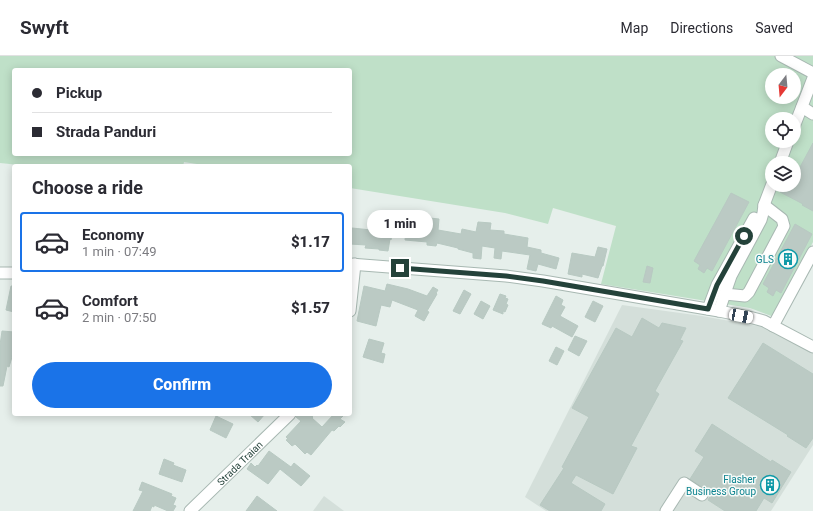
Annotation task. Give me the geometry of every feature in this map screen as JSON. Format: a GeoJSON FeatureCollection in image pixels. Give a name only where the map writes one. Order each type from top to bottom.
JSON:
{"type":"FeatureCollection","features":[{"type":"Feature","properties":{"kind":"street"},"geometry":{"type":"LineString","coordinates":[[781,56],[813,73]]}},
{"type":"Feature","properties":{"kind":"street"},"geometry":{"type":"LineString","coordinates":[[800,112],[813,78]]}},
{"type":"Feature","properties":{"kind":"street"},"geometry":{"type":"LineString","coordinates":[[802,107],[813,114]]}},
{"type":"Feature","properties":{"kind":"street"},"geometry":{"type":"LineString","coordinates":[[714,310],[725,294],[732,276],[761,220],[764,205],[769,192]]}},
{"type":"Feature","properties":{"kind":"street"},"geometry":{"type":"LineString","coordinates":[[725,294],[745,296],[749,292],[784,226],[782,219],[764,205]]}},
{"type":"Feature","properties":{"kind":"street"},"geometry":{"type":"LineString","coordinates":[[714,310],[717,285],[757,212],[764,205]]}},
{"type":"Feature","properties":{"kind":"street"},"geometry":{"type":"LineString","coordinates":[[773,326],[813,252]]}},
{"type":"Feature","properties":{"kind":"street"},"geometry":{"type":"LineString","coordinates":[[352,280],[353,264],[506,276],[543,281],[753,318],[773,326],[813,347]]}},
{"type":"Feature","properties":{"kind":"street"},"geometry":{"type":"LineString","coordinates":[[0,274],[12,273]]}},
{"type":"Feature","properties":{"kind":"street","name":"Strada Traian"},"geometry":{"type":"LineString","coordinates":[[190,511],[288,416]]}},
{"type":"Feature","properties":{"kind":"street"},"geometry":{"type":"LineString","coordinates":[[666,511],[684,483],[702,494]]}},
{"type":"Feature","properties":{"kind":"shaded area"},"geometry":{"type":"Polygon","coordinates":[[[622,305],[702,316],[763,327],[777,332],[813,351],[813,445],[771,511],[546,511],[525,497],[622,305]]]}},
{"type":"Feature","properties":{"kind":"shaded area"},"geometry":{"type":"Polygon","coordinates":[[[324,496],[344,511],[313,511],[324,496]]]}},
{"type":"Feature","properties":{"kind":"green space"},"geometry":{"type":"Polygon","coordinates":[[[0,56],[813,56],[813,242],[774,317],[750,308],[601,284],[616,226],[553,208],[548,224],[505,213],[352,188],[352,164],[197,164],[184,162],[184,164],[0,163],[0,56]]]}},
{"type":"Feature","properties":{"kind":"building"},"geometry":{"type":"Polygon","coordinates":[[[813,143],[813,211],[780,192],[801,192],[801,165],[813,143]]]}},
{"type":"Feature","properties":{"kind":"building"},"geometry":{"type":"Polygon","coordinates":[[[731,193],[749,202],[712,271],[707,268],[704,273],[698,269],[700,265],[694,261],[731,193]]]}},
{"type":"Feature","properties":{"kind":"building"},"geometry":{"type":"Polygon","coordinates":[[[430,218],[439,219],[438,230],[461,234],[462,229],[476,232],[478,222],[491,223],[490,230],[504,231],[504,234],[528,238],[527,247],[541,250],[541,253],[559,258],[556,269],[538,264],[536,271],[527,269],[530,255],[502,251],[501,259],[494,258],[495,248],[482,246],[481,259],[473,258],[473,253],[458,248],[437,243],[436,246],[427,245],[427,242],[405,240],[407,224],[429,225],[430,218]]]}},
{"type":"Feature","properties":{"kind":"building"},"geometry":{"type":"Polygon","coordinates":[[[381,224],[390,225],[389,227],[393,228],[388,251],[365,248],[366,245],[352,244],[352,228],[381,231],[381,224]]]}},
{"type":"Feature","properties":{"kind":"building","name":"GLS"},"geometry":{"type":"Polygon","coordinates":[[[795,224],[812,234],[781,293],[776,290],[773,296],[767,292],[769,288],[763,284],[795,224]]]}},
{"type":"Feature","properties":{"kind":"building"},"geometry":{"type":"Polygon","coordinates":[[[598,247],[607,249],[603,266],[598,278],[582,274],[582,277],[568,274],[572,253],[595,257],[598,247]]]}},
{"type":"Feature","properties":{"kind":"building"},"geometry":{"type":"Polygon","coordinates":[[[647,266],[653,268],[650,283],[643,282],[647,266]]]}},
{"type":"Feature","properties":{"kind":"building"},"geometry":{"type":"Polygon","coordinates":[[[387,284],[408,289],[427,296],[433,287],[438,290],[427,311],[429,312],[424,321],[415,316],[418,310],[392,300],[390,307],[381,305],[376,326],[357,321],[364,286],[385,291],[387,284]]]}},
{"type":"Feature","properties":{"kind":"building"},"geometry":{"type":"Polygon","coordinates":[[[11,286],[12,286],[12,312],[6,310],[11,286]]]}},
{"type":"Feature","properties":{"kind":"building"},"geometry":{"type":"Polygon","coordinates":[[[464,290],[471,294],[460,314],[453,311],[464,290]]]}},
{"type":"Feature","properties":{"kind":"building"},"geometry":{"type":"Polygon","coordinates":[[[500,294],[506,296],[505,298],[508,299],[506,304],[508,305],[505,312],[503,311],[503,314],[493,310],[500,294]]]}},
{"type":"Feature","properties":{"kind":"building"},"geometry":{"type":"Polygon","coordinates":[[[556,296],[563,300],[561,305],[565,307],[560,316],[578,326],[572,337],[552,326],[551,328],[542,324],[556,296]]]}},
{"type":"Feature","properties":{"kind":"building"},"geometry":{"type":"Polygon","coordinates":[[[481,301],[490,306],[483,319],[474,314],[481,301]]]}},
{"type":"Feature","properties":{"kind":"building"},"geometry":{"type":"Polygon","coordinates":[[[593,301],[603,306],[595,322],[585,317],[593,301]]]}},
{"type":"Feature","properties":{"kind":"building"},"geometry":{"type":"Polygon","coordinates":[[[642,318],[659,328],[662,323],[686,328],[680,340],[683,341],[655,391],[659,394],[631,446],[637,448],[613,494],[576,475],[571,483],[605,504],[601,511],[550,511],[540,505],[564,468],[562,467],[589,417],[572,408],[616,328],[632,337],[642,318]]]}},
{"type":"Feature","properties":{"kind":"building"},"geometry":{"type":"Polygon","coordinates":[[[2,331],[12,332],[12,357],[9,367],[7,366],[3,386],[0,386],[0,345],[2,331]]]}},
{"type":"Feature","properties":{"kind":"building"},"geometry":{"type":"Polygon","coordinates":[[[575,336],[587,341],[579,356],[568,350],[575,336]]]}},
{"type":"Feature","properties":{"kind":"building"},"geometry":{"type":"Polygon","coordinates":[[[369,339],[384,343],[381,353],[385,354],[383,363],[363,357],[369,339]]]}},
{"type":"Feature","properties":{"kind":"building"},"geometry":{"type":"Polygon","coordinates":[[[763,343],[813,374],[813,438],[806,448],[787,436],[788,435],[728,398],[763,343]]]}},
{"type":"Feature","properties":{"kind":"building"},"geometry":{"type":"Polygon","coordinates":[[[556,347],[564,351],[557,365],[549,361],[556,347]]]}},
{"type":"Feature","properties":{"kind":"building"},"geometry":{"type":"Polygon","coordinates":[[[216,416],[233,424],[226,438],[210,430],[216,416]]]}},
{"type":"Feature","properties":{"kind":"building"},"geometry":{"type":"Polygon","coordinates":[[[251,416],[263,416],[258,422],[251,416]]]}},
{"type":"Feature","properties":{"kind":"building"},"geometry":{"type":"Polygon","coordinates":[[[312,416],[322,427],[332,416],[343,416],[340,419],[345,422],[334,431],[332,430],[311,455],[307,452],[305,454],[295,444],[292,446],[286,440],[288,439],[286,437],[301,421],[296,417],[312,416]]]}},
{"type":"Feature","properties":{"kind":"building"},"geometry":{"type":"Polygon","coordinates":[[[712,424],[771,462],[772,460],[791,472],[772,503],[764,498],[756,511],[725,511],[708,500],[712,493],[690,479],[704,457],[695,451],[712,424]]]}},
{"type":"Feature","properties":{"kind":"building"},"geometry":{"type":"Polygon","coordinates":[[[269,451],[291,467],[294,463],[310,476],[301,486],[280,469],[268,484],[247,469],[251,463],[255,467],[257,465],[258,466],[269,451]]]}},
{"type":"Feature","properties":{"kind":"building"},"geometry":{"type":"Polygon","coordinates":[[[164,459],[174,463],[173,465],[186,470],[182,482],[159,474],[164,459]]]}},
{"type":"Feature","properties":{"kind":"building"},"geometry":{"type":"Polygon","coordinates":[[[142,482],[172,494],[171,496],[176,498],[173,505],[176,506],[173,511],[168,511],[154,505],[150,511],[133,511],[143,491],[139,490],[142,482]]]}},
{"type":"Feature","properties":{"kind":"building"},"geometry":{"type":"Polygon","coordinates":[[[257,496],[277,511],[246,511],[257,496]]]}},
{"type":"Feature","properties":{"kind":"place","name":"GLS"},"geometry":{"type":"Point","coordinates":[788,259]}},
{"type":"Feature","properties":{"kind":"place","name":"Flasher Business Group"},"geometry":{"type":"Point","coordinates":[770,485]}},
{"type":"Feature","properties":{"kind":"route"},"geometry":{"type":"LineString","coordinates":[[400,268],[506,276],[708,309],[717,285],[744,236]]}}]}
